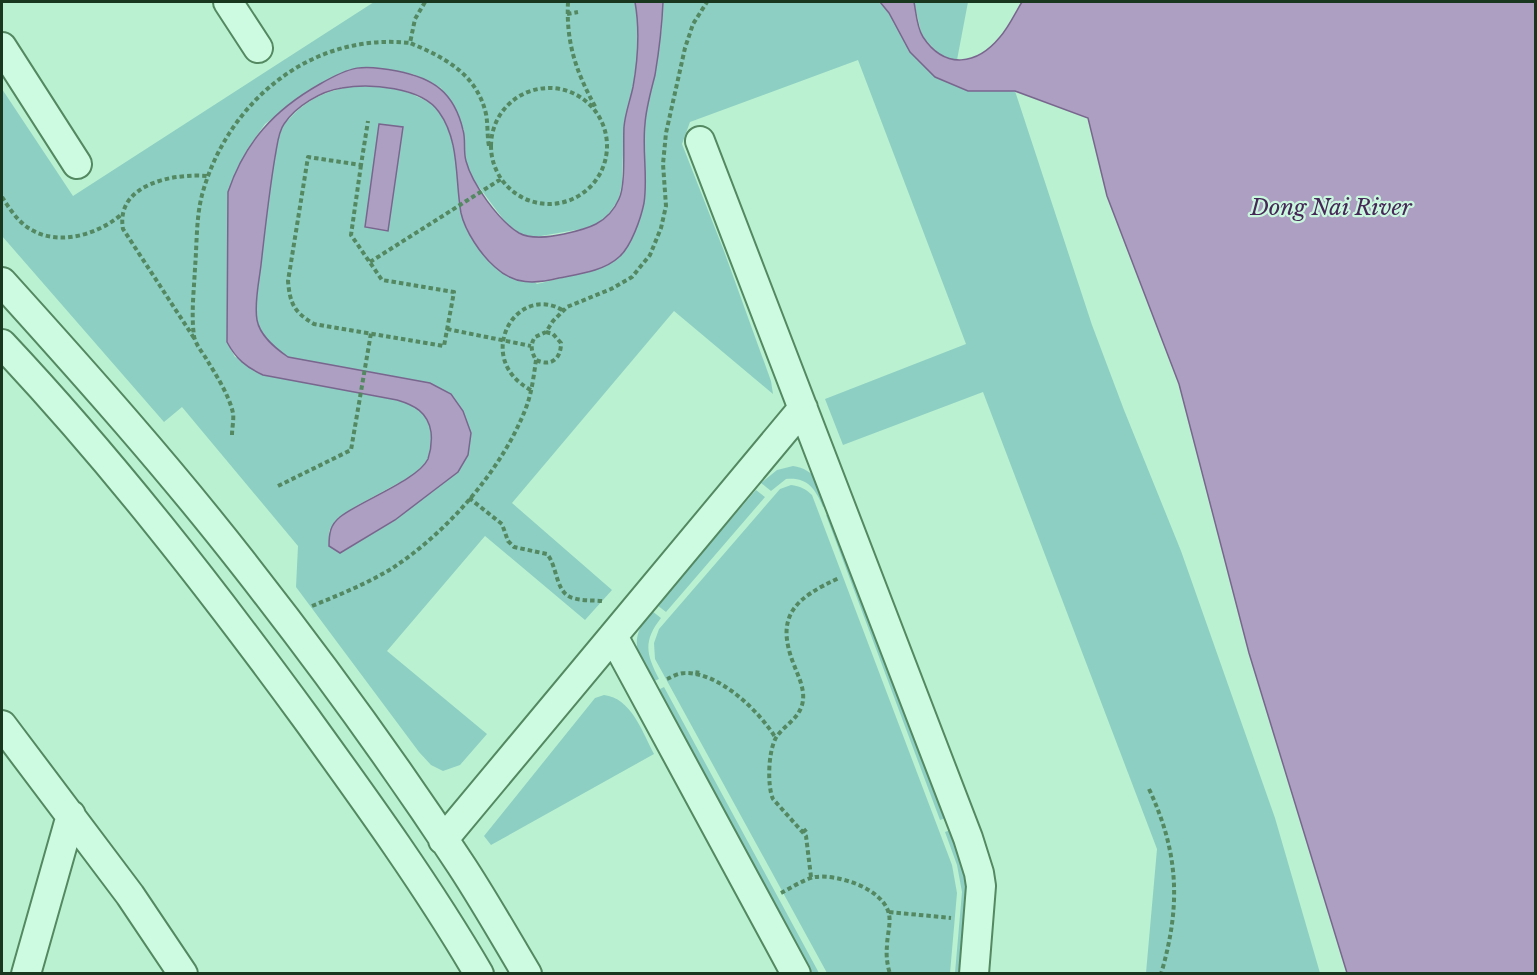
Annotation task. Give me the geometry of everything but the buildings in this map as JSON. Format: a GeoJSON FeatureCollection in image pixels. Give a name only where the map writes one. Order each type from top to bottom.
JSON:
{"type":"FeatureCollection","features":[{"type":"Feature","properties":{"kind":"street"},"geometry":{"type":"LineString","coordinates":[[228,2],[258,48]]}},
{"type":"Feature","properties":{"kind":"street"},"geometry":{"type":"LineString","coordinates":[[2,47],[77,164]]}},
{"type":"Feature","properties":{"kind":"street"},"geometry":{"type":"LineString","coordinates":[[700,141],[968,838],[981,886],[974,974]]}},
{"type":"Feature","properties":{"kind":"street"},"geometry":{"type":"LineString","coordinates":[[2,282],[130,427],[246,567],[379,746],[461,866],[527,974]]}},
{"type":"Feature","properties":{"kind":"street"},"geometry":{"type":"LineString","coordinates":[[2,344],[99,452],[231,616],[356,787],[475,971]]}},
{"type":"Feature","properties":{"kind":"street"},"geometry":{"type":"LineString","coordinates":[[443,840],[803,408]]}},
{"type":"Feature","properties":{"kind":"street"},"geometry":{"type":"LineString","coordinates":[[613,636],[796,974]]}},
{"type":"Feature","properties":{"kind":"street"},"geometry":{"type":"LineString","coordinates":[[2,725],[130,895],[183,974]]}},
{"type":"Feature","properties":{"kind":"street"},"geometry":{"type":"LineString","coordinates":[[26,974],[71,815]]}},
{"type":"Feature","properties":{"kind":"path"},"geometry":{"type":"LineString","coordinates":[[410,43],[415,19],[425,2]]}},
{"type":"Feature","properties":{"kind":"path"},"geometry":{"type":"LineString","coordinates":[[194,339],[193,309],[198,220],[201,198],[220,148],[243,114],[274,83],[290,71],[328,51],[380,41],[410,43],[452,62],[468,78],[483,105],[491,156],[501,179],[517,194],[536,203],[558,204],[578,198],[597,180],[606,159],[608,137],[571,52],[567,2]]}},
{"type":"Feature","properties":{"kind":"path"},"geometry":{"type":"LineString","coordinates":[[546,332],[564,310],[632,277],[650,255],[662,228],[666,206],[663,164],[666,133],[685,48],[693,24],[707,2]]}},
{"type":"Feature","properties":{"kind":"path"},"geometry":{"type":"LineString","coordinates":[[567,14],[578,12]]}},
{"type":"Feature","properties":{"kind":"path"},"geometry":{"type":"LineString","coordinates":[[578,72],[586,70]]}},
{"type":"Feature","properties":{"kind":"path"},"geometry":{"type":"LineString","coordinates":[[491,156],[493,130],[499,118],[514,100],[533,90],[546,87],[571,91],[582,97],[600,117]]}},
{"type":"Feature","properties":{"kind":"path"},"geometry":{"type":"LineString","coordinates":[[362,165],[308,157],[288,281],[289,296],[293,306],[301,316],[314,324],[444,345],[454,292],[382,280],[351,235],[362,165],[368,121]]}},
{"type":"Feature","properties":{"kind":"path"},"geometry":{"type":"LineString","coordinates":[[208,176],[179,176],[152,183],[130,198],[123,213],[123,229],[210,365],[232,412],[232,435]]}},
{"type":"Feature","properties":{"kind":"path"},"geometry":{"type":"LineString","coordinates":[[370,262],[501,179]]}},
{"type":"Feature","properties":{"kind":"path"},"geometry":{"type":"LineString","coordinates":[[2,197],[17,218],[29,229],[44,235],[75,237],[102,229],[123,213]]}},
{"type":"Feature","properties":{"kind":"path"},"geometry":{"type":"LineString","coordinates":[[531,390],[517,381],[506,368],[502,351],[503,340],[511,322],[529,307],[543,303],[564,310]]}},
{"type":"Feature","properties":{"kind":"path"},"geometry":{"type":"LineString","coordinates":[[447,329],[531,346]]}},
{"type":"Feature","properties":{"kind":"path"},"geometry":{"type":"LineString","coordinates":[[310,607],[357,587],[391,568],[423,546],[470,498],[516,433],[531,390],[536,360],[531,346],[535,337],[546,332],[554,334],[561,343],[559,356],[553,362],[548,363],[536,360]]}},
{"type":"Feature","properties":{"kind":"path"},"geometry":{"type":"LineString","coordinates":[[278,486],[351,450],[371,333]]}},
{"type":"Feature","properties":{"kind":"path"},"geometry":{"type":"LineString","coordinates":[[470,498],[502,524],[508,541],[514,547],[547,554],[556,570],[560,588],[566,595],[602,602]]}},
{"type":"Feature","properties":{"kind":"path"},"geometry":{"type":"LineString","coordinates":[[811,877],[808,844],[803,832],[778,807],[770,792],[769,773],[776,738],[800,714],[803,701],[802,689],[788,647],[786,633],[789,620],[804,593],[845,575]]}},
{"type":"Feature","properties":{"kind":"path"},"geometry":{"type":"LineString","coordinates":[[697,675],[698,668]]}},
{"type":"Feature","properties":{"kind":"path"},"geometry":{"type":"LineString","coordinates":[[663,681],[684,673],[714,681],[753,709],[776,738]]}},
{"type":"Feature","properties":{"kind":"path"},"geometry":{"type":"LineString","coordinates":[[1149,789],[1167,832],[1174,886],[1174,916],[1161,974]]}},
{"type":"Feature","properties":{"kind":"path"},"geometry":{"type":"LineString","coordinates":[[803,832],[808,828]]}},
{"type":"Feature","properties":{"kind":"path"},"geometry":{"type":"LineString","coordinates":[[779,894],[811,877],[839,878],[872,891],[889,912],[884,945],[890,974]]}},
{"type":"Feature","properties":{"kind":"path"},"geometry":{"type":"LineString","coordinates":[[861,893],[864,888]]}},
{"type":"Feature","properties":{"kind":"path"},"geometry":{"type":"LineString","coordinates":[[889,912],[958,919]]}},
{"type":"Feature","properties":{"kind":"shaded area"},"geometry":{"type":"Polygon","coordinates":[[[374,2],[635,2],[638,17],[637,59],[619,199],[607,216],[593,227],[535,237],[521,234],[506,223],[473,179],[465,160],[464,130],[441,88],[413,74],[386,69],[315,87],[265,124],[248,148],[228,192],[227,342],[235,357],[415,405],[423,412],[431,429],[432,444],[427,461],[413,475],[338,518],[329,531],[329,546],[340,553],[395,520],[458,472],[451,394],[430,383],[288,357],[273,346],[261,331],[257,319],[256,299],[268,200],[277,143],[287,121],[319,96],[352,87],[386,87],[403,91],[430,104],[440,113],[446,124],[454,149],[461,215],[537,284],[598,269],[620,257],[644,176],[645,121],[662,28],[663,2],[880,2],[968,91],[1015,91],[1092,325],[1181,551],[1275,818],[1320,973],[1146,973],[1157,849],[983,392],[843,445],[825,399],[966,344],[858,60],[690,122],[682,144],[724,251],[771,381],[773,394],[674,311],[512,503],[612,590],[585,620],[485,536],[387,651],[487,734],[460,765],[443,771],[431,765],[296,587],[298,546],[182,407],[164,422],[2,236],[2,89],[73,196],[374,2]]]}},
{"type":"Feature","properties":{"kind":"shaded area"},"geometry":{"type":"Polygon","coordinates":[[[914,2],[968,2],[957,60],[942,57],[922,36],[914,2]]]}},
{"type":"Feature","properties":{"kind":"shaded area"},"geometry":{"type":"Polygon","coordinates":[[[793,466],[812,475],[832,503],[823,507],[813,489],[800,480],[786,479],[771,491],[761,483],[777,470],[793,466]]]}},
{"type":"Feature","properties":{"kind":"shaded area"},"geometry":{"type":"Polygon","coordinates":[[[791,485],[803,488],[812,495],[952,865],[957,893],[950,973],[827,973],[655,659],[654,643],[659,629],[780,489],[791,485]]]}},
{"type":"Feature","properties":{"kind":"shaded area"},"geometry":{"type":"Polygon","coordinates":[[[756,490],[765,497],[666,612],[657,605],[756,490]]]}},
{"type":"Feature","properties":{"kind":"shaded area"},"geometry":{"type":"Polygon","coordinates":[[[835,512],[948,817],[940,820],[826,515],[835,512]]]}},
{"type":"Feature","properties":{"kind":"shaded area"},"geometry":{"type":"Polygon","coordinates":[[[652,611],[661,618],[651,634],[648,648],[651,662],[659,679],[652,682],[639,654],[637,638],[644,621],[652,611]]]}},
{"type":"Feature","properties":{"kind":"shaded area"},"geometry":{"type":"Polygon","coordinates":[[[664,687],[819,973],[809,973],[656,691],[664,687]]]}},
{"type":"Feature","properties":{"kind":"shaded area"},"geometry":{"type":"Polygon","coordinates":[[[604,695],[622,702],[629,709],[654,754],[491,845],[484,836],[595,698],[604,695]]]}},
{"type":"Feature","properties":{"kind":"shaded area"},"geometry":{"type":"Polygon","coordinates":[[[953,829],[969,876],[964,973],[955,973],[962,892],[957,865],[945,832],[953,829]]]}},
{"type":"Feature","properties":{"kind":"water"},"geometry":{"type":"Polygon","coordinates":[[[635,2],[663,2],[655,75],[646,118],[644,203],[628,246],[613,262],[599,269],[550,280],[525,282],[502,273],[490,262],[474,242],[463,220],[454,148],[446,123],[431,104],[420,97],[408,92],[380,87],[366,86],[334,90],[302,105],[282,127],[273,170],[257,292],[256,313],[261,331],[273,346],[288,357],[430,383],[451,394],[463,411],[471,433],[468,455],[458,472],[395,520],[340,553],[329,546],[334,523],[349,511],[413,475],[422,467],[431,449],[429,425],[419,410],[403,402],[263,375],[247,366],[234,353],[227,342],[228,192],[243,158],[252,143],[275,116],[320,84],[340,73],[357,68],[397,71],[421,78],[448,96],[459,117],[464,134],[469,170],[480,191],[511,227],[530,237],[541,237],[589,227],[609,214],[621,192],[625,122],[637,55],[638,23],[635,2]]]}},
{"type":"Feature","properties":{"kind":"water","name":"Dong Nai River"},"geometry":{"type":"Polygon","coordinates":[[[880,2],[914,2],[918,25],[923,37],[941,55],[961,60],[971,58],[991,46],[1006,29],[1022,2],[1535,2],[1535,973],[1347,973],[1249,653],[1179,384],[1107,196],[1088,118],[1015,91],[968,91],[935,77],[910,52],[889,13],[880,2]]]}},
{"type":"Feature","properties":{"kind":"water"},"geometry":{"type":"Polygon","coordinates":[[[379,124],[403,127],[388,231],[365,227],[379,124]]]}}]}
